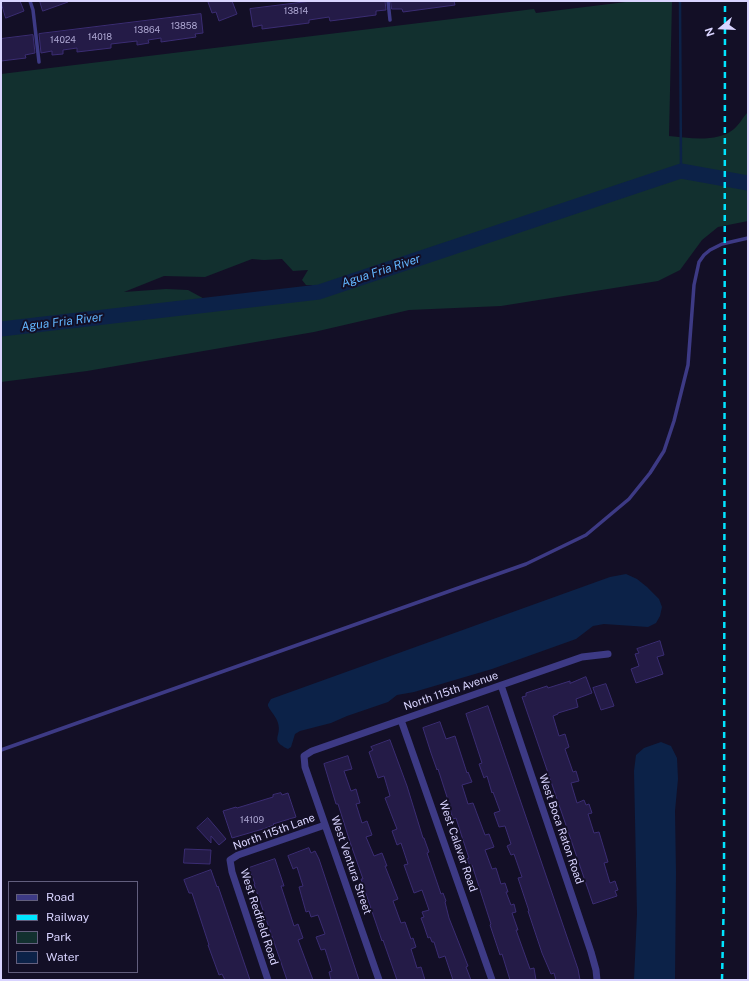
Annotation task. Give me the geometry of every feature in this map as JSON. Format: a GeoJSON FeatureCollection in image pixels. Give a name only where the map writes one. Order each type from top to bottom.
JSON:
{"type":"FeatureCollection","features":[{"type":"Feature","properties":{"kind":"street","name":"North 115th Avenue"},"geometry":{"type":"LineString","coordinates":[[304,756],[312,751],[582,657],[608,654]]}},
{"type":"Feature","properties":{"kind":"street","name":"West Boca Raton Road"},"geometry":{"type":"LineString","coordinates":[[501,685],[591,952],[597,980]]}},
{"type":"Feature","properties":{"kind":"street","name":"West Calavar Road"},"geometry":{"type":"LineString","coordinates":[[402,720],[492,980]]}},
{"type":"Feature","properties":{"kind":"street","name":"West Ventura Street"},"geometry":{"type":"LineString","coordinates":[[304,756],[305,767],[379,980]]}},
{"type":"Feature","properties":{"kind":"street","name":"North 115th Lane"},"geometry":{"type":"LineString","coordinates":[[230,860],[238,855],[325,825]]}},
{"type":"Feature","properties":{"kind":"street","name":"West Redfield Road"},"geometry":{"type":"LineString","coordinates":[[230,860],[232,872],[268,980]]}},
{"type":"Feature","properties":{"kind":"lane"},"geometry":{"type":"LineString","coordinates":[[30,1],[33,10],[39,62]]}},
{"type":"Feature","properties":{"kind":"lane"},"geometry":{"type":"LineString","coordinates":[[388,1],[390,20]]}},
{"type":"Feature","properties":{"kind":"lane"},"geometry":{"type":"LineString","coordinates":[[1,750],[526,564],[586,535],[629,500],[650,473],[664,451],[674,421],[688,365],[694,285],[699,262],[710,250],[722,244],[748,238]]}},
{"type":"Feature","properties":{"kind":"green space"},"geometry":{"type":"Polygon","coordinates":[[[634,1],[672,1],[669,136],[685,138],[711,138],[719,136],[734,129],[748,112],[748,221],[718,227],[702,240],[680,270],[658,281],[501,306],[409,310],[314,332],[87,371],[1,382],[1,74],[534,9],[536,13],[634,1]],[[252,259],[205,277],[164,276],[124,292],[166,289],[188,290],[223,309],[314,296],[312,285],[306,285],[302,280],[308,270],[293,271],[282,259],[252,259]]]}},
{"type":"Feature","properties":{"kind":"water"},"geometry":{"type":"Polygon","coordinates":[[[626,574],[637,579],[659,599],[662,607],[660,616],[656,623],[648,627],[604,624],[593,626],[576,639],[492,669],[414,692],[397,695],[388,702],[331,723],[300,731],[295,734],[291,747],[288,749],[282,746],[278,741],[278,723],[268,706],[271,699],[610,577],[626,574]]]}},
{"type":"Feature","properties":{"kind":"water"},"geometry":{"type":"Polygon","coordinates":[[[661,742],[671,746],[677,758],[678,779],[675,811],[675,980],[634,980],[637,914],[634,771],[636,755],[644,748],[661,742]]]}},
{"type":"Feature","properties":{"kind":"building"},"geometry":{"type":"Polygon","coordinates":[[[1,1],[20,1],[24,11],[6,18],[1,1]]]}},
{"type":"Feature","properties":{"kind":"building"},"geometry":{"type":"Polygon","coordinates":[[[40,1],[68,1],[68,2],[43,11],[40,1]]]}},
{"type":"Feature","properties":{"kind":"building"},"geometry":{"type":"Polygon","coordinates":[[[232,1],[237,14],[219,21],[216,12],[212,13],[208,2],[232,1]]]}},
{"type":"Feature","properties":{"kind":"building"},"geometry":{"type":"Polygon","coordinates":[[[312,1],[385,1],[386,10],[376,11],[376,15],[330,21],[329,17],[309,20],[309,23],[262,29],[262,25],[253,27],[250,9],[312,1]]]}},
{"type":"Feature","properties":{"kind":"building"},"geometry":{"type":"Polygon","coordinates":[[[391,1],[454,1],[455,5],[403,12],[402,9],[392,9],[391,1]]]}},
{"type":"Feature","properties":{"kind":"building"},"geometry":{"type":"Polygon","coordinates":[[[201,14],[203,33],[195,34],[196,37],[161,42],[161,38],[148,40],[149,43],[137,45],[137,41],[111,44],[111,48],[77,52],[77,48],[63,50],[63,54],[52,55],[52,51],[41,53],[39,34],[201,14]]]}},
{"type":"Feature","properties":{"kind":"building"},"geometry":{"type":"Polygon","coordinates":[[[33,35],[35,53],[25,55],[26,58],[1,61],[1,39],[33,35]]]}},
{"type":"Feature","properties":{"kind":"building"},"geometry":{"type":"Polygon","coordinates":[[[660,641],[664,655],[657,657],[663,674],[636,683],[631,669],[639,666],[635,654],[639,653],[637,649],[660,641]]]}},
{"type":"Feature","properties":{"kind":"building"},"geometry":{"type":"Polygon","coordinates":[[[586,677],[592,693],[576,699],[578,707],[553,716],[559,736],[565,734],[569,747],[565,749],[573,772],[576,771],[579,781],[571,783],[577,803],[584,800],[586,805],[589,804],[592,813],[588,814],[594,833],[599,832],[608,862],[604,863],[610,883],[615,881],[618,890],[615,891],[617,896],[593,904],[522,697],[526,696],[526,693],[547,686],[548,688],[570,681],[570,683],[586,677]]]}},
{"type":"Feature","properties":{"kind":"building"},"geometry":{"type":"Polygon","coordinates":[[[606,684],[614,706],[601,710],[593,688],[606,684]]]}},
{"type":"Feature","properties":{"kind":"building"},"geometry":{"type":"Polygon","coordinates":[[[488,706],[578,969],[580,980],[556,980],[554,973],[551,974],[542,953],[518,878],[522,877],[514,854],[511,855],[507,846],[511,844],[505,826],[499,827],[494,813],[500,811],[493,792],[492,793],[487,776],[484,778],[479,764],[482,763],[466,714],[488,706]]]}},
{"type":"Feature","properties":{"kind":"building"},"geometry":{"type":"Polygon","coordinates":[[[440,722],[446,739],[455,736],[467,773],[468,772],[472,782],[462,785],[468,804],[473,803],[485,835],[489,834],[494,847],[485,850],[492,869],[496,868],[501,884],[505,883],[508,892],[506,892],[511,905],[514,904],[516,912],[512,913],[518,930],[516,930],[530,969],[534,968],[536,980],[510,980],[502,954],[500,955],[472,865],[470,866],[467,859],[469,858],[456,818],[453,819],[438,769],[437,770],[423,728],[440,722]]]}},
{"type":"Feature","properties":{"kind":"building"},"geometry":{"type":"Polygon","coordinates":[[[390,740],[429,852],[427,853],[441,894],[443,893],[446,901],[449,918],[468,966],[466,967],[471,980],[453,980],[445,956],[439,958],[434,942],[432,942],[430,937],[428,938],[421,918],[424,917],[422,912],[429,910],[422,890],[414,893],[404,865],[408,864],[401,843],[397,845],[392,831],[397,829],[385,798],[390,796],[384,776],[378,778],[369,752],[373,750],[371,747],[390,740]]]}},
{"type":"Feature","properties":{"kind":"building"},"geometry":{"type":"Polygon","coordinates":[[[348,756],[352,769],[344,771],[351,791],[356,789],[360,803],[356,804],[362,823],[367,821],[372,835],[366,837],[374,856],[382,853],[387,866],[385,866],[398,899],[393,901],[401,923],[405,922],[411,939],[413,938],[416,947],[411,949],[417,968],[421,967],[425,980],[397,980],[383,940],[382,941],[361,879],[363,879],[338,804],[336,804],[324,764],[348,756]]]}},
{"type":"Feature","properties":{"kind":"building"},"geometry":{"type":"Polygon","coordinates":[[[281,793],[282,795],[288,793],[296,817],[232,838],[223,811],[273,797],[273,795],[281,793]]]}},
{"type":"Feature","properties":{"kind":"building"},"geometry":{"type":"Polygon","coordinates":[[[208,818],[226,839],[219,845],[211,836],[211,843],[197,828],[208,818]]]}},
{"type":"Feature","properties":{"kind":"building"},"geometry":{"type":"Polygon","coordinates":[[[309,848],[311,853],[315,851],[319,859],[359,980],[331,980],[329,972],[332,971],[325,949],[321,950],[316,937],[325,934],[318,915],[311,917],[309,911],[306,912],[299,887],[303,886],[297,867],[293,869],[288,856],[309,848]]]}},
{"type":"Feature","properties":{"kind":"building"},"geometry":{"type":"Polygon","coordinates":[[[185,849],[211,850],[210,864],[184,863],[185,849]]]}},
{"type":"Feature","properties":{"kind":"building"},"geometry":{"type":"Polygon","coordinates":[[[275,859],[284,886],[281,886],[294,926],[298,924],[303,938],[298,940],[313,980],[287,980],[254,884],[249,868],[275,859]]]}},
{"type":"Feature","properties":{"kind":"building"},"geometry":{"type":"Polygon","coordinates":[[[211,870],[217,887],[218,886],[250,980],[225,980],[222,974],[219,975],[192,893],[189,893],[184,880],[211,870]]]}},
{"type":"Feature","properties":{"kind":"waterway"},"geometry":{"type":"LineString","coordinates":[[680,1],[681,171]]}},
{"type":"Feature","properties":{"kind":"waterway","name":"Agua Fria River"},"geometry":{"type":"LineString","coordinates":[[1,329],[319,292],[681,171],[748,183]]}},
{"type":"Feature","properties":{"kind":"railway"},"geometry":{"type":"LineString","coordinates":[[722,980],[724,894],[725,1]]}}]}
